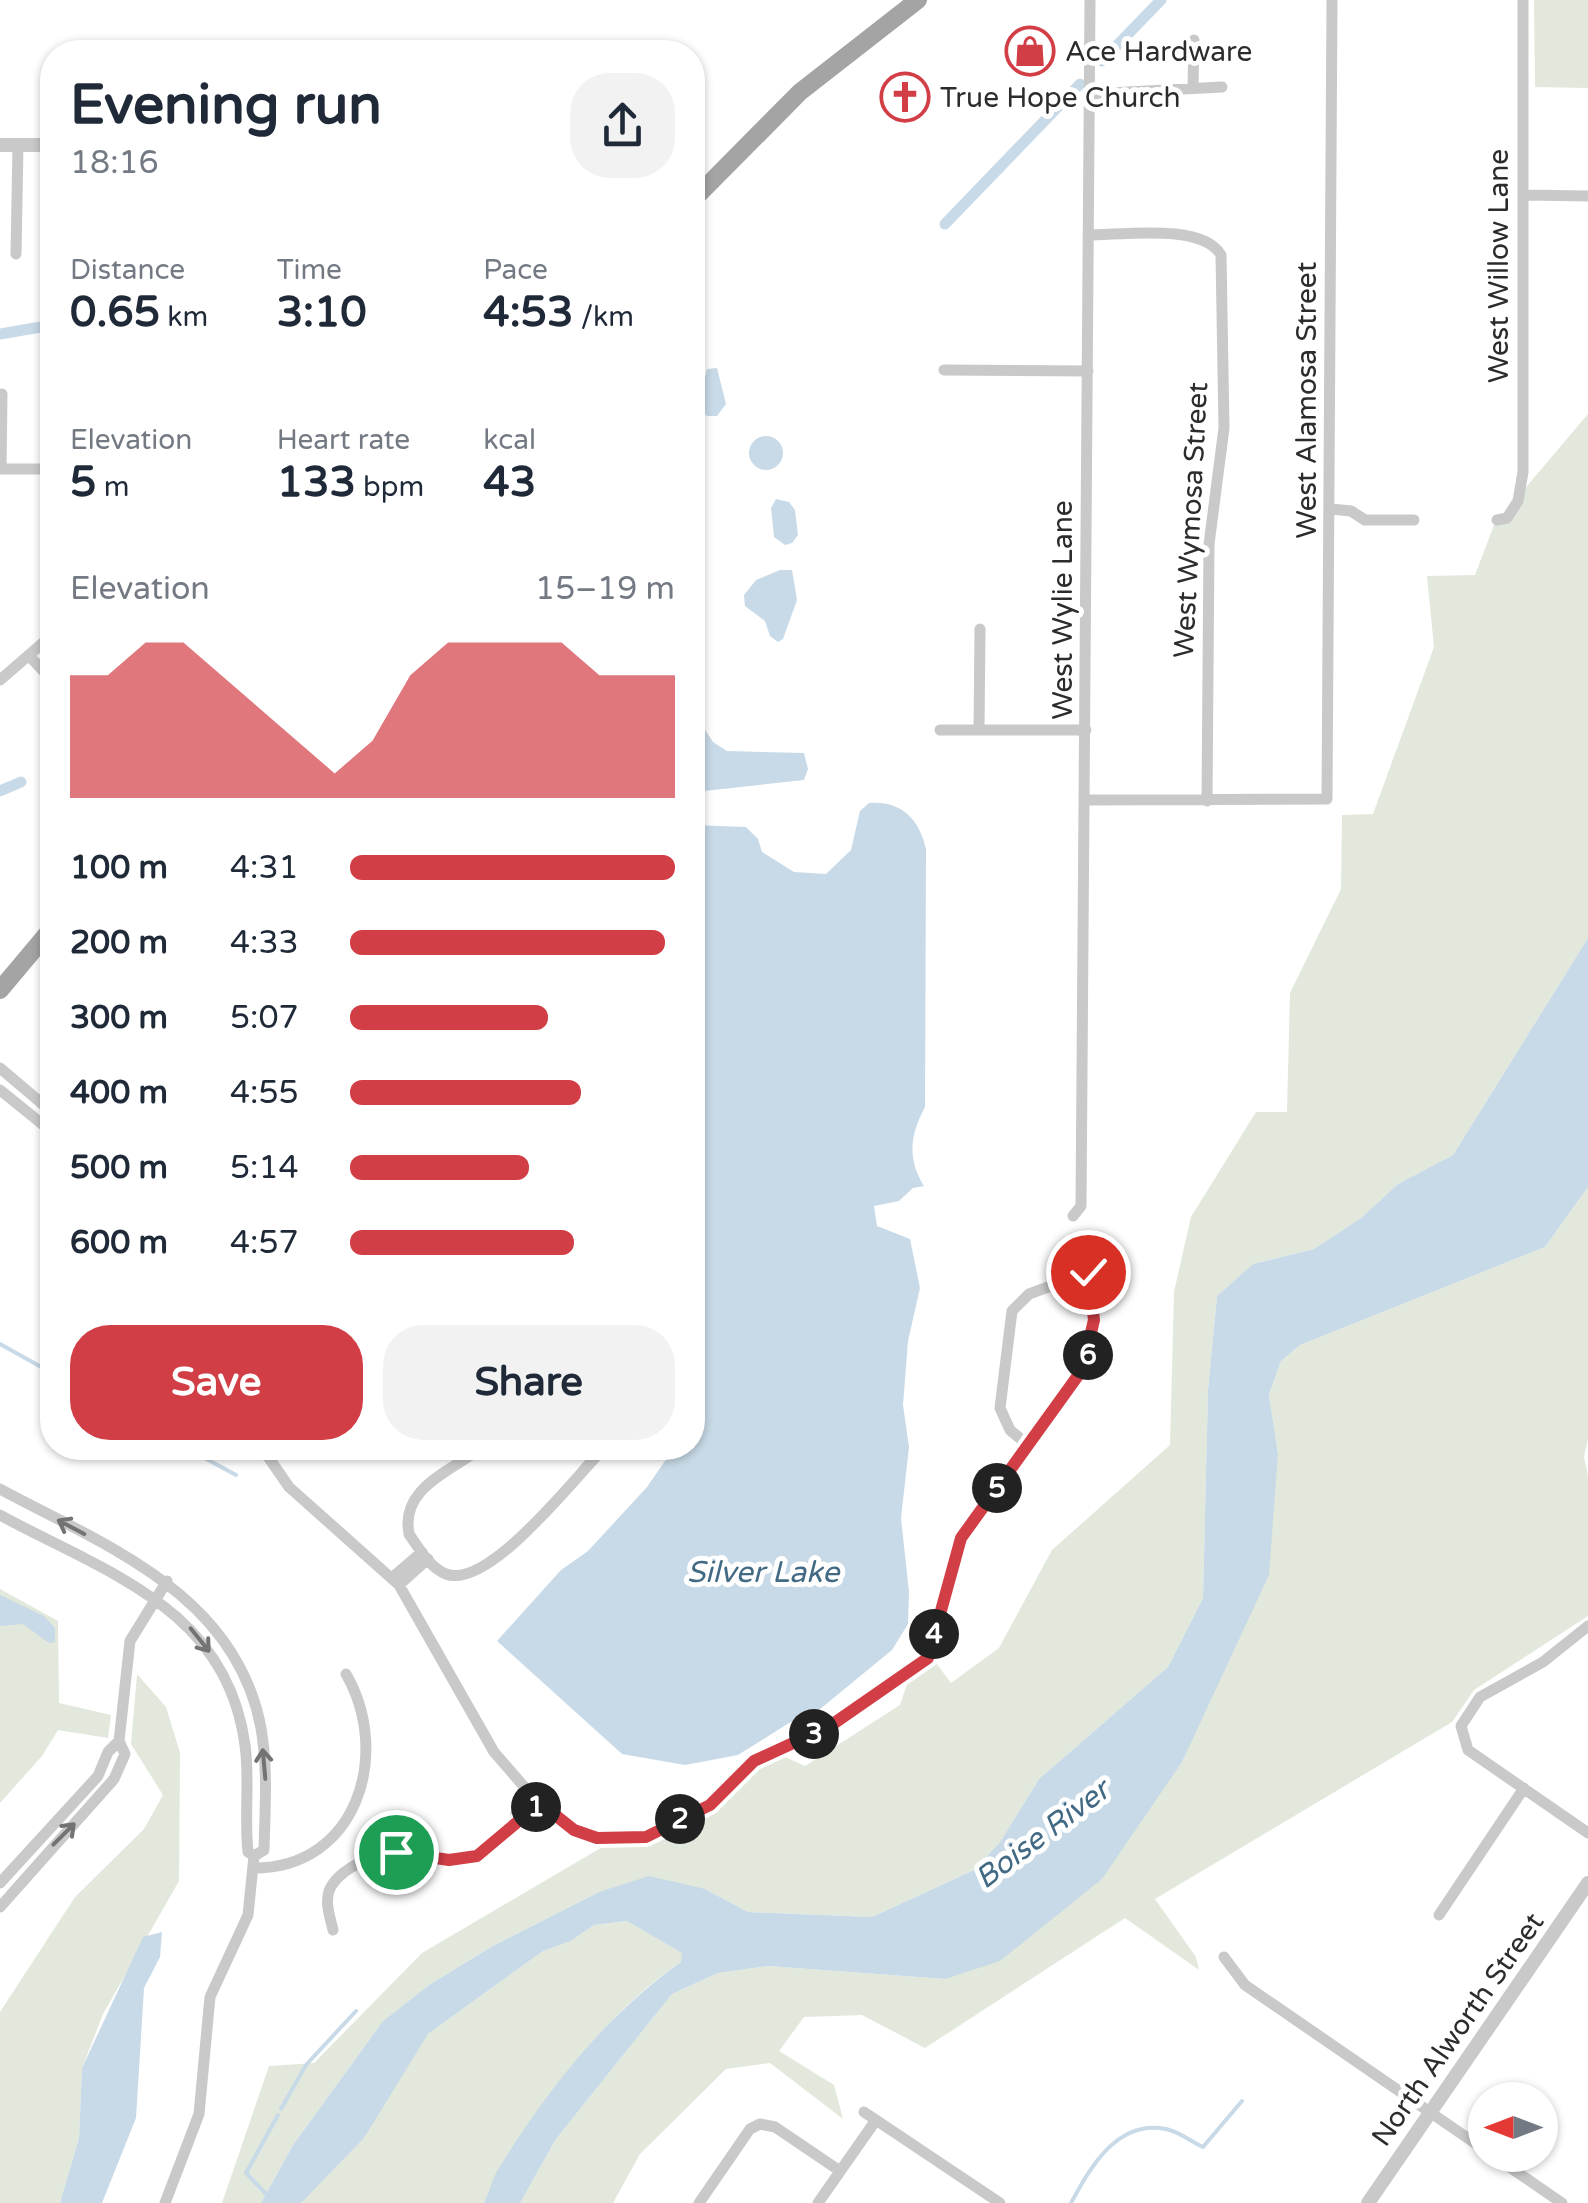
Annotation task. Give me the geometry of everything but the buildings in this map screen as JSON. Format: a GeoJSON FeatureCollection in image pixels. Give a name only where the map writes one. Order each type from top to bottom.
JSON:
{"type":"FeatureCollection","features":[{"type":"Feature","properties":{"kind":"main road"},"geometry":{"type":"LineString","coordinates":[[705,188],[800,92],[918,0]]}},
{"type":"Feature","properties":{"kind":"main road"},"geometry":{"type":"LineString","coordinates":[[0,990],[40,942]]}},
{"type":"Feature","properties":{"kind":"street","name":"West Wylie Lane"},"geometry":{"type":"LineString","coordinates":[[1073,1216],[1082,1206],[1090,0]]}},
{"type":"Feature","properties":{"kind":"street","name":"West Alamosa Street"},"geometry":{"type":"LineString","coordinates":[[1207,801],[1327,799],[1332,0]]}},
{"type":"Feature","properties":{"kind":"street","name":"West Willow Lane"},"geometry":{"type":"LineString","coordinates":[[1497,520],[1507,518],[1518,500],[1523,472],[1522,0]]}},
{"type":"Feature","properties":{"kind":"street"},"geometry":{"type":"LineString","coordinates":[[1194,40],[1194,88]]}},
{"type":"Feature","properties":{"kind":"street"},"geometry":{"type":"LineString","coordinates":[[1090,94],[1222,88]]}},
{"type":"Feature","properties":{"kind":"street"},"geometry":{"type":"LineString","coordinates":[[0,145],[40,145]]}},
{"type":"Feature","properties":{"kind":"street"},"geometry":{"type":"LineString","coordinates":[[16,254],[18,145]]}},
{"type":"Feature","properties":{"kind":"street"},"geometry":{"type":"LineString","coordinates":[[1522,195],[1588,196]]}},
{"type":"Feature","properties":{"kind":"street","name":"West Wymosa Street"},"geometry":{"type":"LineString","coordinates":[[1088,236],[1192,235],[1214,244],[1224,270],[1224,428],[1209,544],[1207,801]]}},
{"type":"Feature","properties":{"kind":"street"},"geometry":{"type":"LineString","coordinates":[[944,370],[1088,371]]}},
{"type":"Feature","properties":{"kind":"street"},"geometry":{"type":"LineString","coordinates":[[2,394],[0,468],[40,469]]}},
{"type":"Feature","properties":{"kind":"street"},"geometry":{"type":"LineString","coordinates":[[1331,509],[1351,510],[1365,520],[1414,520]]}},
{"type":"Feature","properties":{"kind":"street"},"geometry":{"type":"LineString","coordinates":[[979,730],[980,629]]}},
{"type":"Feature","properties":{"kind":"street"},"geometry":{"type":"LineString","coordinates":[[0,680],[40,648]]}},
{"type":"Feature","properties":{"kind":"street"},"geometry":{"type":"LineString","coordinates":[[30,658],[40,668]]}},
{"type":"Feature","properties":{"kind":"street"},"geometry":{"type":"LineString","coordinates":[[940,730],[1086,730]]}},
{"type":"Feature","properties":{"kind":"street"},"geometry":{"type":"LineString","coordinates":[[1086,800],[1207,801]]}},
{"type":"Feature","properties":{"kind":"street"},"geometry":{"type":"LineString","coordinates":[[0,1068],[40,1102]]}},
{"type":"Feature","properties":{"kind":"street"},"geometry":{"type":"LineString","coordinates":[[0,1090],[40,1122]]}},
{"type":"Feature","properties":{"kind":"street"},"geometry":{"type":"LineString","coordinates":[[270,1460],[289,1487],[396,1581],[494,1752],[536,1800],[574,1830],[597,1838],[646,1837],[710,1805],[754,1761],[830,1726],[928,1658],[961,1538],[1070,1393],[1087,1358],[1094,1320],[1081,1244]]}},
{"type":"Feature","properties":{"kind":"street"},"geometry":{"type":"LineString","coordinates":[[1030,1446],[1010,1430],[1000,1408],[1012,1311],[1030,1294],[1088,1272]]}},
{"type":"Feature","properties":{"kind":"street"},"geometry":{"type":"LineString","coordinates":[[463,1460],[416,1492],[409,1505],[409,1534],[438,1570],[459,1576],[487,1567],[565,1494],[594,1460]]}},
{"type":"Feature","properties":{"kind":"street"},"geometry":{"type":"LineString","coordinates":[[0,1488],[166,1581],[210,1621],[250,1688],[266,1774],[264,1850],[254,1862],[248,1915],[210,1997],[202,2101],[165,2203]]}},
{"type":"Feature","properties":{"kind":"street"},"geometry":{"type":"LineString","coordinates":[[0,1515],[180,1616],[227,1680],[246,1748],[246,1832],[248,1852],[254,1862]]}},
{"type":"Feature","properties":{"kind":"street"},"geometry":{"type":"LineString","coordinates":[[396,1581],[425,1556]]}},
{"type":"Feature","properties":{"kind":"street"},"geometry":{"type":"LineString","coordinates":[[0,1882],[37,1838],[80,1797],[119,1742],[130,1641],[166,1581]]}},
{"type":"Feature","properties":{"kind":"street"},"geometry":{"type":"LineString","coordinates":[[1588,1626],[1543,1662],[1480,1698],[1461,1726],[1468,1750],[1588,1833]]}},
{"type":"Feature","properties":{"kind":"street"},"geometry":{"type":"LineString","coordinates":[[254,1862],[288,1866],[312,1854],[341,1826],[355,1802],[364,1777],[368,1738],[359,1698],[346,1674]]}},
{"type":"Feature","properties":{"kind":"street"},"geometry":{"type":"LineString","coordinates":[[0,1907],[114,1779],[125,1754],[119,1742]]}},
{"type":"Feature","properties":{"kind":"street"},"geometry":{"type":"LineString","coordinates":[[1439,1915],[1524,1788]]}},
{"type":"Feature","properties":{"kind":"street"},"geometry":{"type":"LineString","coordinates":[[333,1930],[327,1904],[330,1888],[372,1858],[396,1852],[464,1861],[489,1849],[515,1823],[515,1816],[536,1800]]}},
{"type":"Feature","properties":{"kind":"street","name":"North Alworth Street"},"geometry":{"type":"LineString","coordinates":[[1368,2203],[1588,1884]]}},
{"type":"Feature","properties":{"kind":"street"},"geometry":{"type":"LineString","coordinates":[[1224,1957],[1245,1985],[1468,2138]]}},
{"type":"Feature","properties":{"kind":"street"},"geometry":{"type":"LineString","coordinates":[[864,2112],[1000,2203]]}},
{"type":"Feature","properties":{"kind":"street"},"geometry":{"type":"LineString","coordinates":[[818,2203],[876,2120]]}},
{"type":"Feature","properties":{"kind":"street"},"geometry":{"type":"LineString","coordinates":[[699,2203],[750,2129],[760,2124],[776,2127],[840,2172]]}},
{"type":"Feature","properties":{"kind":"street"},"geometry":{"type":"LineString","coordinates":[[1517,2172],[1562,2203]]}},
{"type":"Feature","properties":{"kind":"shaded area"},"geometry":{"type":"Polygon","coordinates":[[[1534,0],[1588,0],[1588,88],[1535,87],[1534,0]]]}},
{"type":"Feature","properties":{"kind":"shaded area"},"geometry":{"type":"Polygon","coordinates":[[[1588,414],[1588,938],[1453,1155],[1398,1184],[1361,1218],[1314,1249],[1253,1264],[1217,1296],[1208,1390],[1203,1598],[1168,1667],[1039,1779],[1000,1842],[974,1870],[872,1917],[748,1912],[705,1889],[599,1892],[491,1947],[429,1985],[383,2021],[293,2145],[261,2203],[222,2203],[269,2066],[314,2063],[422,1953],[616,1839],[664,1828],[683,1818],[774,1752],[805,1766],[900,1705],[921,1643],[951,1683],[999,1648],[1052,1550],[1170,1445],[1174,1292],[1191,1217],[1256,1112],[1287,1112],[1290,993],[1341,889],[1342,815],[1373,814],[1434,647],[1427,576],[1475,575],[1494,525],[1588,414]]]}},
{"type":"Feature","properties":{"kind":"shaded area"},"geometry":{"type":"Polygon","coordinates":[[[1588,1187],[1588,1439],[1584,1457],[1588,1476],[1588,1616],[1474,1690],[1452,1722],[1155,1899],[1196,1957],[1199,1970],[1125,1918],[925,2048],[862,2015],[804,2017],[779,2051],[834,2085],[843,2119],[770,2063],[726,2069],[640,2154],[613,2203],[520,2203],[556,2139],[672,1994],[718,1973],[768,1966],[945,1979],[1182,1762],[1221,1671],[1278,1454],[1269,1396],[1281,1361],[1300,1345],[1545,1247],[1588,1187]]]}},
{"type":"Feature","properties":{"kind":"shaded area"},"geometry":{"type":"Polygon","coordinates":[[[0,1589],[58,1621],[59,1703],[111,1715],[108,1738],[58,1730],[42,1756],[0,1803],[0,1589]]]}},
{"type":"Feature","properties":{"kind":"shaded area"},"geometry":{"type":"Polygon","coordinates":[[[137,1674],[166,1707],[180,1753],[179,1881],[103,2014],[82,2068],[79,2138],[60,2203],[0,2203],[0,2012],[75,1897],[144,1829],[163,1795],[131,1744],[137,1674]]]}},
{"type":"Feature","properties":{"kind":"shaded area"},"geometry":{"type":"Polygon","coordinates":[[[627,1921],[683,1953],[681,1962],[648,1987],[593,2042],[548,2103],[484,2203],[301,2203],[428,2034],[543,1951],[571,1941],[594,1925],[627,1921]]]}},
{"type":"Feature","properties":{"kind":"water"},"geometry":{"type":"Polygon","coordinates":[[[717,368],[726,404],[717,416],[705,414],[707,369],[717,368]]]}},
{"type":"Feature","properties":{"kind":"water"},"geometry":{"type":"Polygon","coordinates":[[[766,436],[778,441],[783,453],[778,465],[766,470],[754,465],[749,453],[754,441],[766,436]]]}},
{"type":"Feature","properties":{"kind":"water"},"geometry":{"type":"Polygon","coordinates":[[[776,499],[789,502],[795,510],[798,535],[785,545],[774,537],[771,508],[776,499]]]}},
{"type":"Feature","properties":{"kind":"water"},"geometry":{"type":"Polygon","coordinates":[[[780,570],[792,570],[797,600],[783,639],[778,642],[770,636],[765,621],[745,606],[744,595],[756,580],[780,570]]]}},
{"type":"Feature","properties":{"kind":"water"},"geometry":{"type":"Polygon","coordinates":[[[705,730],[713,742],[727,751],[804,753],[808,769],[804,780],[705,791],[705,730]]]}},
{"type":"Feature","properties":{"kind":"water","name":"Silver Lake"},"geometry":{"type":"Polygon","coordinates":[[[869,803],[900,809],[914,821],[926,849],[925,1107],[912,1147],[924,1186],[913,1188],[899,1201],[874,1206],[877,1226],[910,1239],[920,1288],[908,1341],[903,1405],[909,1447],[901,1518],[909,1592],[908,1624],[892,1650],[814,1714],[789,1723],[738,1755],[685,1765],[622,1754],[497,1641],[561,1570],[588,1551],[647,1487],[666,1460],[705,1460],[705,825],[746,827],[758,839],[762,852],[794,872],[826,874],[851,850],[860,811],[869,803]]]}},
{"type":"Feature","properties":{"kind":"water","name":"Boise River"},"geometry":{"type":"Polygon","coordinates":[[[1588,938],[1588,1187],[1545,1247],[1300,1345],[1281,1361],[1269,1395],[1278,1454],[1269,1575],[1182,1762],[1102,1879],[1000,1961],[945,1979],[768,1966],[718,1973],[672,1994],[556,2139],[520,2203],[484,2203],[497,2172],[518,2139],[580,2056],[628,2006],[681,1962],[682,1953],[627,1921],[594,1925],[571,1941],[543,1951],[428,2034],[364,2138],[301,2203],[261,2203],[293,2145],[383,2021],[429,1985],[491,1947],[599,1892],[649,1876],[705,1889],[748,1912],[872,1917],[974,1870],[1000,1842],[1039,1779],[1168,1667],[1203,1598],[1208,1390],[1217,1296],[1253,1264],[1314,1249],[1361,1218],[1398,1184],[1453,1155],[1588,938]]]}},
{"type":"Feature","properties":{"kind":"water"},"geometry":{"type":"Polygon","coordinates":[[[0,1595],[44,1616],[55,1628],[55,1642],[49,1643],[23,1624],[0,1626],[0,1595]]]}},
{"type":"Feature","properties":{"kind":"water"},"geometry":{"type":"Polygon","coordinates":[[[162,1932],[160,1957],[144,1988],[136,2118],[102,2203],[60,2203],[79,2138],[82,2068],[143,1937],[162,1932]]]}},
{"type":"Feature","properties":{"kind":"waterway"},"geometry":{"type":"LineString","coordinates":[[1102,61],[1161,0]]}},
{"type":"Feature","properties":{"kind":"waterway"},"geometry":{"type":"LineString","coordinates":[[945,224],[1080,84]]}},
{"type":"Feature","properties":{"kind":"waterway"},"geometry":{"type":"LineString","coordinates":[[0,334],[40,327]]}},
{"type":"Feature","properties":{"kind":"waterway"},"geometry":{"type":"LineString","coordinates":[[0,791],[21,782]]}},
{"type":"Feature","properties":{"kind":"waterway"},"geometry":{"type":"LineString","coordinates":[[0,1344],[40,1366]]}},
{"type":"Feature","properties":{"kind":"waterway"},"geometry":{"type":"LineString","coordinates":[[208,1460],[236,1475]]}},
{"type":"Feature","properties":{"kind":"waterway"},"geometry":{"type":"LineString","coordinates":[[281,2109],[306,2065],[356,2011]]}},
{"type":"Feature","properties":{"kind":"waterway"},"geometry":{"type":"LineString","coordinates":[[1071,2203],[1096,2162],[1119,2139],[1133,2131],[1166,2129],[1203,2147],[1242,2101]]}},
{"type":"Feature","properties":{"kind":"waterway"},"geometry":{"type":"LineString","coordinates":[[270,2198],[246,2173],[278,2115]]}},
{"type":"Feature","properties":{"kind":"place","name":"Ace Hardware"},"geometry":{"type":"Point","coordinates":[1030,51]}},
{"type":"Feature","properties":{"kind":"place","name":"True Hope Church"},"geometry":{"type":"Point","coordinates":[905,97]}},
{"type":"Feature","properties":{"kind":"route"},"geometry":{"type":"LineString","coordinates":[[396,1852],[464,1861],[489,1849],[540,1803],[574,1830],[597,1838],[646,1837],[710,1805],[754,1761],[830,1726],[928,1658],[961,1538],[1070,1393],[1082,1370],[1094,1320],[1088,1272]]}}]}
